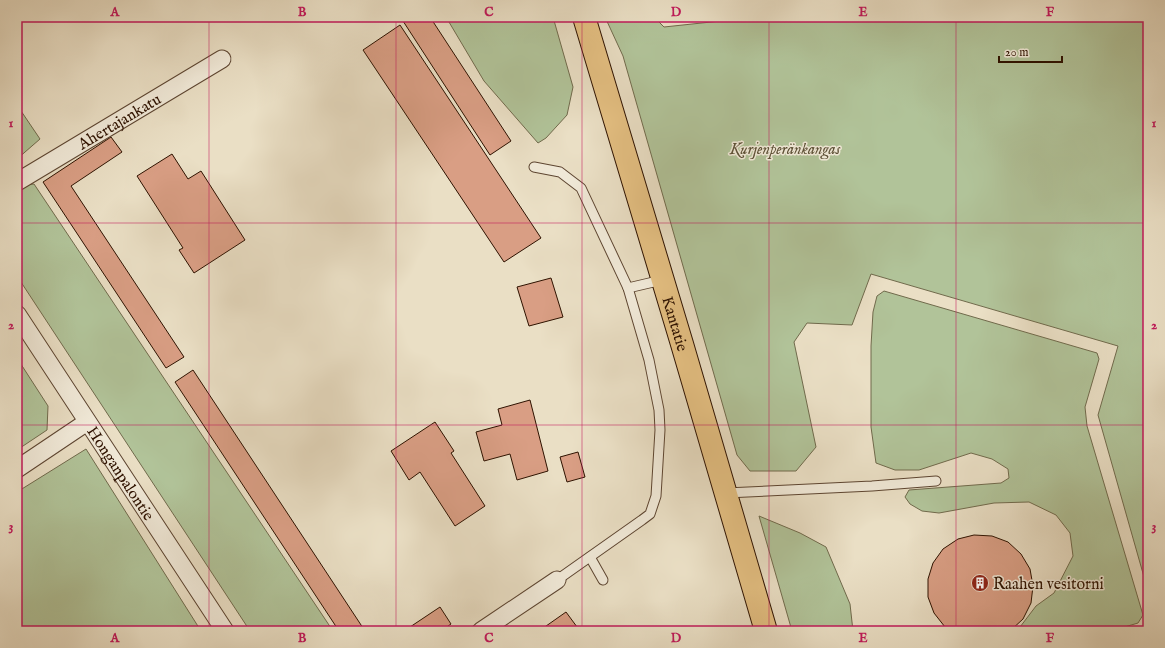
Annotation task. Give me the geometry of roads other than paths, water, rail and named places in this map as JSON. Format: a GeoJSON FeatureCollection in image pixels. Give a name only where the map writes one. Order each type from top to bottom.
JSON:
{"type":"FeatureCollection","features":[{"type":"Feature","properties":{"kind":"main road","name":"Kantatie"},"geometry":{"type":"LineString","coordinates":[[584,17],[766,631]]}},
{"type":"Feature","properties":{"kind":"street","name":"Ahertajankatu"},"geometry":{"type":"LineString","coordinates":[[17,182],[222,59]]}},
{"type":"Feature","properties":{"kind":"street","name":"Honganpalontie"},"geometry":{"type":"LineString","coordinates":[[17,314],[225,631]]}},
{"type":"Feature","properties":{"kind":"street"},"geometry":{"type":"LineString","coordinates":[[17,468],[88,422]]}},
{"type":"Feature","properties":{"kind":"street"},"geometry":{"type":"LineString","coordinates":[[481,631],[557,580]]}},
{"type":"Feature","properties":{"kind":"lane"},"geometry":{"type":"LineString","coordinates":[[534,167],[560,172],[582,188],[628,288],[649,360],[659,410],[660,430],[656,496],[650,514],[557,580]]}},
{"type":"Feature","properties":{"kind":"lane"},"geometry":{"type":"LineString","coordinates":[[628,288],[662,280]]}},
{"type":"Feature","properties":{"kind":"lane"},"geometry":{"type":"LineString","coordinates":[[726,493],[872,486],[936,481]]}},
{"type":"Feature","properties":{"kind":"lane"},"geometry":{"type":"LineString","coordinates":[[590,558],[604,580]]}},
{"type":"Feature","properties":{"kind":"place","name":"Raahen vesitorni"},"geometry":{"type":"Point","coordinates":[980,583]}},
{"type":"Feature","properties":{"kind":"park label","name":"Kurjenperänkangas"},"geometry":{"type":"Point","coordinates":[785,148]}}]}
